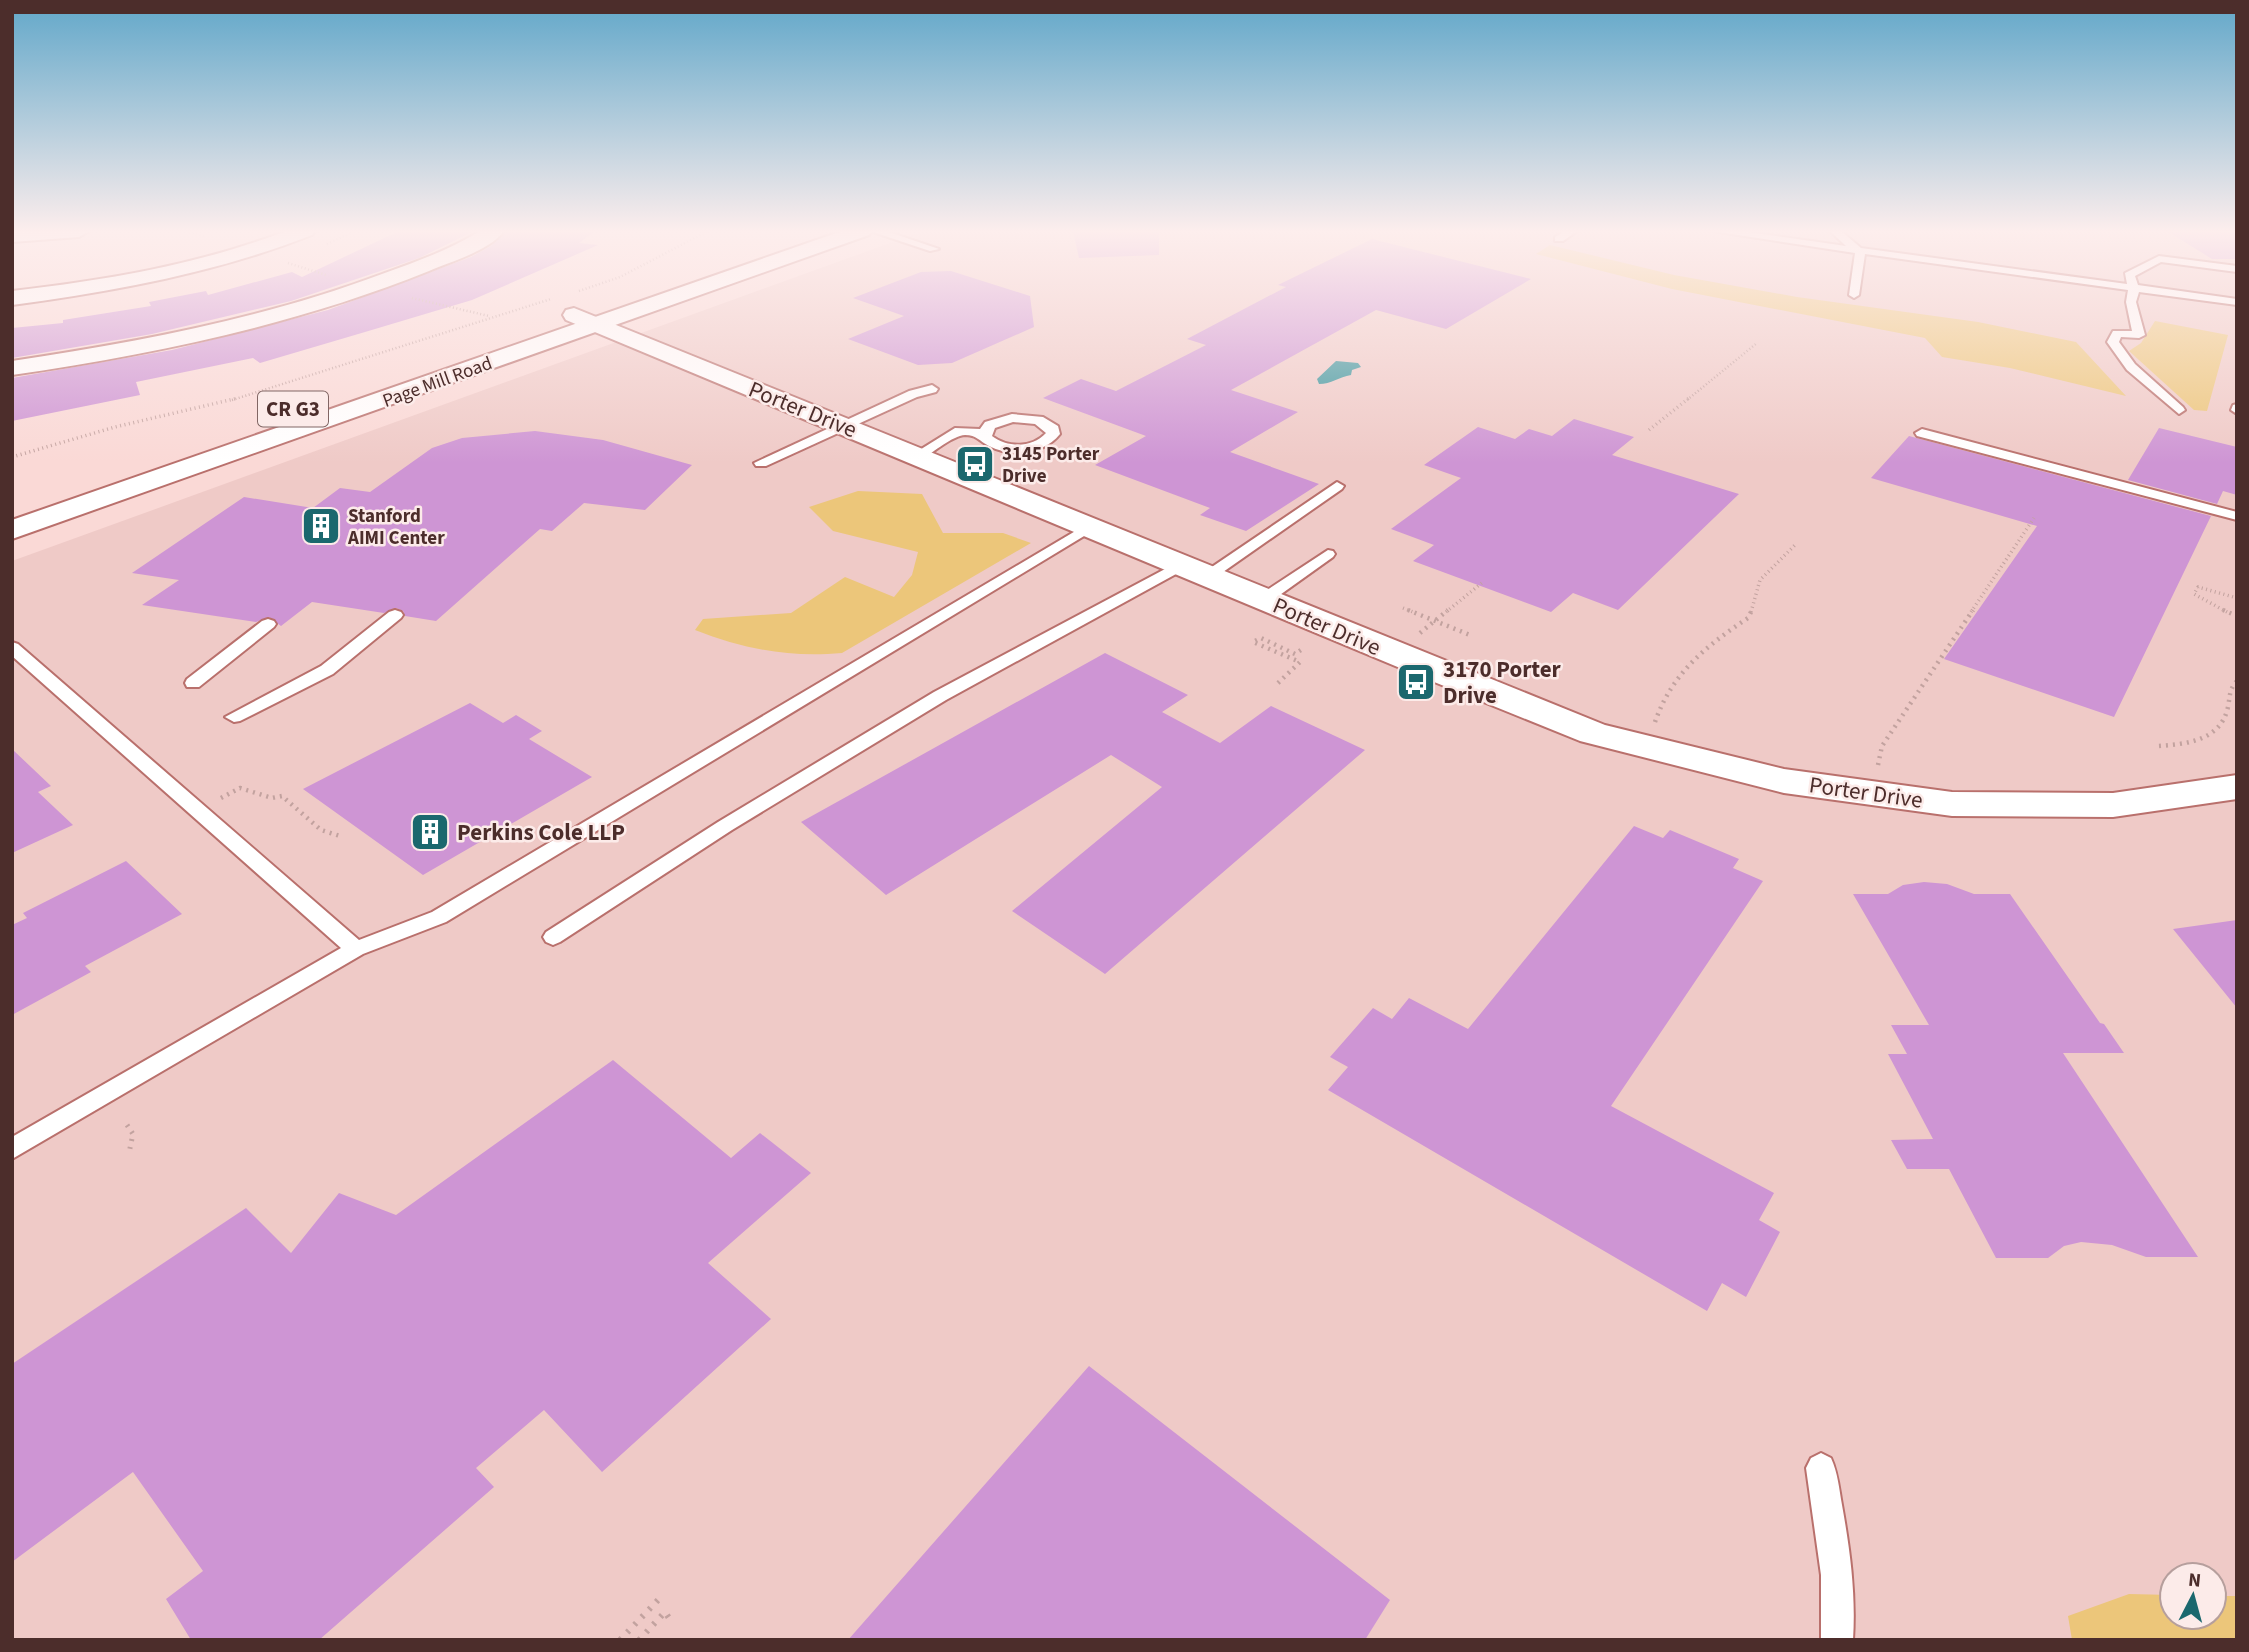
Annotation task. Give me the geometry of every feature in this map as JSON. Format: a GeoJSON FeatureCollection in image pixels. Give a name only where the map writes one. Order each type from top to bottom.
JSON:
{"type":"FeatureCollection","features":[{"type":"Feature","properties":{"kind":"street"},"geometry":{"type":"LineString","coordinates":[[12,368],[175,341],[303,308]]}},
{"type":"Feature","properties":{"kind":"street","name":"Page Mill Road"},"geometry":{"type":"LineString","coordinates":[[12,506],[572,308]]}},
{"type":"Feature","properties":{"kind":"street","name":"Page Mill Road"},"geometry":{"type":"LineString","coordinates":[[12,530],[572,308]]}},
{"type":"Feature","properties":{"kind":"street","name":"Porter Drive"},"geometry":{"type":"LineString","coordinates":[[577,308],[843,425],[1578,728],[1784,781],[1867,794],[1994,806],[2113,805],[2237,787]]}},
{"type":"Feature","properties":{"kind":"lane"},"geometry":{"type":"LineString","coordinates":[[2132,308],[2139,335],[2117,332],[2113,342],[2131,367],[2179,410]]}},
{"type":"Feature","properties":{"kind":"lane"},"geometry":{"type":"LineString","coordinates":[[761,463],[913,394],[932,389]]}},
{"type":"Feature","properties":{"kind":"lane"},"geometry":{"type":"LineString","coordinates":[[917,456],[960,431],[984,433]]}},
{"type":"Feature","properties":{"kind":"lane"},"geometry":{"type":"LineString","coordinates":[[1923,433],[2237,516]]}},
{"type":"Feature","properties":{"kind":"lane"},"geometry":{"type":"LineString","coordinates":[[1208,576],[1337,486]]}},
{"type":"Feature","properties":{"kind":"lane"},"geometry":{"type":"LineString","coordinates":[[12,1149],[356,949],[439,917],[1089,527]]}},
{"type":"Feature","properties":{"kind":"lane"},"geometry":{"type":"LineString","coordinates":[[1264,599],[1328,554]]}},
{"type":"Feature","properties":{"kind":"lane"},"geometry":{"type":"LineString","coordinates":[[553,937],[725,826],[940,696],[1182,565]]}},
{"type":"Feature","properties":{"kind":"lane"},"geometry":{"type":"LineString","coordinates":[[234,717],[327,670],[395,615]]}},
{"type":"Feature","properties":{"kind":"lane"},"geometry":{"type":"LineString","coordinates":[[193,683],[268,624]]}},
{"type":"Feature","properties":{"kind":"lane"},"geometry":{"type":"LineString","coordinates":[[12,647],[356,949]]}},
{"type":"Feature","properties":{"kind":"lane"},"geometry":{"type":"LineString","coordinates":[[1821,1468],[1834,1548],[1839,1616],[1836,1640]]}},
{"type":"Feature","properties":{"kind":"path"},"geometry":{"type":"LineString","coordinates":[[12,457],[115,427],[225,402],[571,308]]}},
{"type":"Feature","properties":{"kind":"path"},"geometry":{"type":"LineString","coordinates":[[1649,430],[1757,343]]}},
{"type":"Feature","properties":{"kind":"path"},"geometry":{"type":"LineString","coordinates":[[1880,769],[1877,760],[1882,746],[2034,518]]}},
{"type":"Feature","properties":{"kind":"path"},"geometry":{"type":"LineString","coordinates":[[1654,726],[1665,692],[1700,650],[1748,618],[1754,611],[1755,590],[1760,581],[1796,544]]}},
{"type":"Feature","properties":{"kind":"path"},"geometry":{"type":"LineString","coordinates":[[1412,641],[1483,582]]}},
{"type":"Feature","properties":{"kind":"path"},"geometry":{"type":"LineString","coordinates":[[2237,598],[2198,587],[2194,594],[2197,599],[2210,606],[2237,615]]}},
{"type":"Feature","properties":{"kind":"path"},"geometry":{"type":"LineString","coordinates":[[1403,608],[1470,635]]}},
{"type":"Feature","properties":{"kind":"path"},"geometry":{"type":"LineString","coordinates":[[1278,683],[1300,662],[1253,642],[1261,638],[1295,654],[1310,643]]}},
{"type":"Feature","properties":{"kind":"path"},"geometry":{"type":"LineString","coordinates":[[2159,746],[2192,742],[2214,734],[2227,718],[2229,690],[2237,681]]}},
{"type":"Feature","properties":{"kind":"path"},"geometry":{"type":"LineString","coordinates":[[211,804],[240,788],[272,798],[282,796],[321,830],[340,835]]}},
{"type":"Feature","properties":{"kind":"path"},"geometry":{"type":"LineString","coordinates":[[127,1125],[133,1134],[128,1153]]}},
{"type":"Feature","properties":{"kind":"path"},"geometry":{"type":"LineString","coordinates":[[621,1640],[659,1599],[655,1595]]}},
{"type":"Feature","properties":{"kind":"path"},"geometry":{"type":"LineString","coordinates":[[639,1640],[665,1612],[670,1618]]}},
{"type":"Feature","properties":{"kind":"shaded area"},"geometry":{"type":"Polygon","coordinates":[[[710,308],[2237,308],[2237,1640],[12,1640],[12,561],[710,308]]]}},
{"type":"Feature","properties":{"kind":"shaded area"},"geometry":{"type":"Polygon","coordinates":[[[1771,308],[1877,308],[1978,322],[2076,342],[2126,396],[2010,368],[1942,357],[1925,338],[1771,308]]]}},
{"type":"Feature","properties":{"kind":"shaded area"},"geometry":{"type":"Polygon","coordinates":[[[2155,321],[2228,335],[2207,411],[2194,410],[2129,351],[2141,343],[2155,321]]]}},
{"type":"Feature","properties":{"kind":"shaded area"},"geometry":{"type":"Polygon","coordinates":[[[858,491],[922,494],[943,533],[1003,533],[1031,543],[842,653],[785,653],[749,647],[695,630],[703,619],[791,613],[845,577],[894,597],[912,575],[918,552],[833,531],[809,507],[858,491]]]}},
{"type":"Feature","properties":{"kind":"shaded area"},"geometry":{"type":"Polygon","coordinates":[[[2129,1594],[2158,1595],[2158,1631],[2228,1631],[2228,1596],[2237,1596],[2237,1640],[2072,1640],[2068,1616],[2129,1594]]]}},
{"type":"Feature","properties":{"kind":"water"},"geometry":{"type":"Polygon","coordinates":[[[1336,361],[1358,363],[1361,367],[1352,370],[1351,375],[1319,384],[1317,379],[1336,361]]]}},
{"type":"Feature","properties":{"kind":"building"},"geometry":{"type":"Polygon","coordinates":[[[138,308],[261,308],[152,334],[12,358],[12,328],[63,323],[63,320],[138,308]]]}},
{"type":"Feature","properties":{"kind":"building"},"geometry":{"type":"Polygon","coordinates":[[[445,308],[260,363],[253,358],[136,382],[140,395],[12,421],[12,378],[172,350],[328,310],[445,308]]]}},
{"type":"Feature","properties":{"kind":"building"},"geometry":{"type":"Polygon","coordinates":[[[882,308],[1032,308],[1034,327],[952,363],[918,365],[848,339],[904,316],[882,308]]]}},
{"type":"Feature","properties":{"kind":"building"},"geometry":{"type":"Polygon","coordinates":[[[1246,308],[1482,308],[1446,329],[1376,310],[1231,390],[1298,412],[1230,452],[1319,484],[1246,531],[1200,515],[1210,508],[1095,465],[1146,436],[1043,398],[1081,379],[1116,391],[1206,345],[1187,339],[1246,308]]]}},
{"type":"Feature","properties":{"kind":"building"},"geometry":{"type":"Polygon","coordinates":[[[1574,419],[1634,437],[1612,455],[1739,494],[1618,610],[1573,593],[1551,612],[1413,561],[1434,545],[1391,529],[1461,478],[1424,465],[1478,427],[1515,439],[1529,429],[1552,436],[1574,419]]]}},
{"type":"Feature","properties":{"kind":"building"},"geometry":{"type":"Polygon","coordinates":[[[2159,428],[2237,447],[2237,495],[2223,491],[2217,504],[2128,480],[2159,428]]]}},
{"type":"Feature","properties":{"kind":"building","name":"Stanford AIMI Center"},"geometry":{"type":"Polygon","coordinates":[[[535,431],[603,440],[692,465],[645,510],[584,503],[552,531],[540,529],[436,621],[405,616],[403,611],[396,608],[384,613],[312,602],[281,626],[269,617],[256,622],[142,605],[179,580],[132,573],[244,497],[313,508],[340,488],[370,492],[432,448],[462,438],[535,431]]]}},
{"type":"Feature","properties":{"kind":"building"},"geometry":{"type":"Polygon","coordinates":[[[1909,436],[2211,516],[2114,717],[1944,659],[2037,526],[1871,478],[1909,436]]]}},
{"type":"Feature","properties":{"kind":"building"},"geometry":{"type":"Polygon","coordinates":[[[1105,653],[1188,695],[1162,712],[1220,743],[1271,706],[1365,750],[1105,974],[1012,911],[1162,787],[1111,755],[886,895],[801,822],[1105,653]]]}},
{"type":"Feature","properties":{"kind":"building","name":"Perkins Cole LLP"},"geometry":{"type":"Polygon","coordinates":[[[470,703],[503,723],[516,715],[542,731],[529,739],[592,777],[423,875],[303,789],[470,703]]]}},
{"type":"Feature","properties":{"kind":"building"},"geometry":{"type":"Polygon","coordinates":[[[12,749],[51,786],[38,792],[73,825],[12,853],[12,749]]]}},
{"type":"Feature","properties":{"kind":"building"},"geometry":{"type":"Polygon","coordinates":[[[1634,826],[1663,838],[1670,830],[1739,859],[1733,868],[1763,881],[1611,1106],[1774,1193],[1759,1220],[1780,1232],[1746,1297],[1722,1283],[1707,1311],[1328,1090],[1348,1067],[1330,1057],[1373,1008],[1392,1019],[1409,998],[1468,1029],[1634,826]]]}},
{"type":"Feature","properties":{"kind":"building"},"geometry":{"type":"Polygon","coordinates":[[[126,861],[182,914],[85,966],[91,972],[12,1015],[12,925],[27,918],[23,913],[126,861]]]}},
{"type":"Feature","properties":{"kind":"building"},"geometry":{"type":"Polygon","coordinates":[[[1924,882],[1947,884],[1974,894],[2010,894],[2124,1053],[2063,1053],[2198,1257],[2146,1257],[2112,1245],[2081,1242],[2064,1246],[2048,1258],[1996,1258],[1949,1169],[1907,1169],[1891,1140],[1933,1139],[1888,1054],[1907,1054],[1891,1025],[1929,1025],[1853,894],[1888,894],[1903,885],[1924,882]]]}},
{"type":"Feature","properties":{"kind":"building"},"geometry":{"type":"Polygon","coordinates":[[[2237,920],[2237,1008],[2173,929],[2237,920]]]}},
{"type":"Feature","properties":{"kind":"building"},"geometry":{"type":"Polygon","coordinates":[[[613,1060],[731,1158],[760,1133],[811,1173],[708,1263],[771,1319],[602,1472],[544,1410],[476,1468],[494,1487],[319,1640],[191,1640],[166,1599],[203,1571],[133,1472],[12,1562],[12,1364],[246,1208],[291,1253],[339,1193],[396,1215],[613,1060]]]}},
{"type":"Feature","properties":{"kind":"building"},"geometry":{"type":"Polygon","coordinates":[[[1089,1366],[1390,1600],[1365,1640],[848,1640],[1089,1366]]]}},
{"type":"Feature","properties":{"kind":"place","name":"3145 Porter Drive"},"geometry":{"type":"Point","coordinates":[975,464]}},
{"type":"Feature","properties":{"kind":"place","name":"Stanford AIMI Center"},"geometry":{"type":"Point","coordinates":[321,526]}},
{"type":"Feature","properties":{"kind":"place","name":"3170 Porter Drive"},"geometry":{"type":"Point","coordinates":[1416,682]}},
{"type":"Feature","properties":{"kind":"place","name":"Perkins Cole LLP"},"geometry":{"type":"Point","coordinates":[430,832]}}]}
